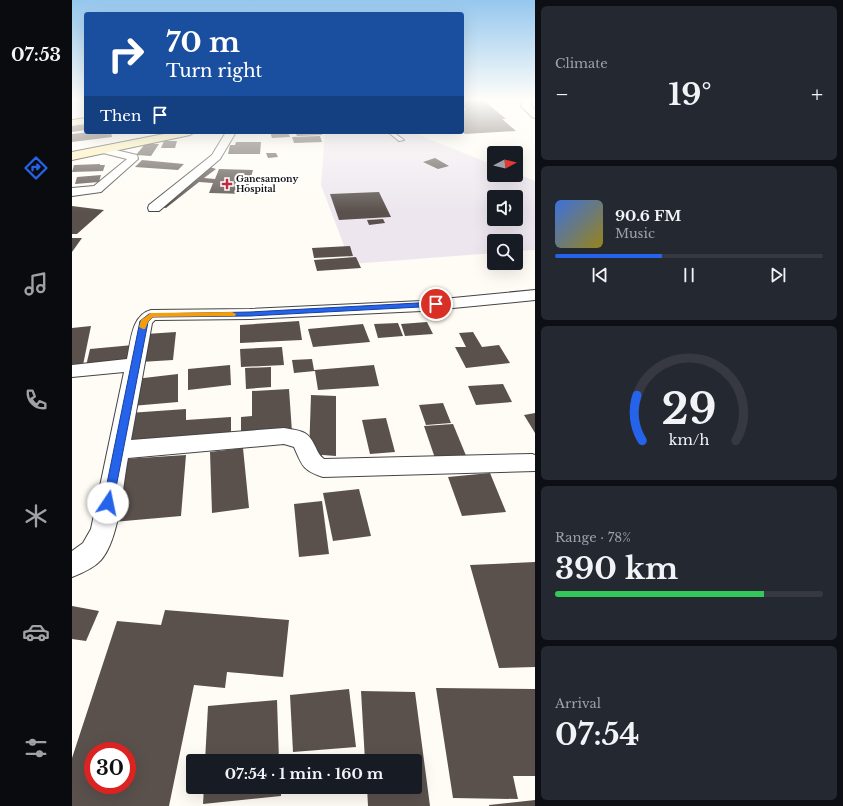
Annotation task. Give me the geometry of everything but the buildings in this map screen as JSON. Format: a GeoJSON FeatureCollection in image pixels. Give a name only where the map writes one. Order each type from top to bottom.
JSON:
{"type":"FeatureCollection","features":[{"type":"Feature","properties":{"kind":"street"},"geometry":{"type":"LineString","coordinates":[[72,156],[168,137]]}},
{"type":"Feature","properties":{"kind":"street"},"geometry":{"type":"LineString","coordinates":[[154,208],[216,157],[227,137]]}},
{"type":"Feature","properties":{"kind":"street"},"geometry":{"type":"LineString","coordinates":[[72,192],[96,189],[133,159],[128,155],[103,150]]}},
{"type":"Feature","properties":{"kind":"street"},"geometry":{"type":"LineString","coordinates":[[72,565],[92,554],[96,548],[103,529],[134,365],[144,321],[151,315],[250,314],[422,306],[535,295]]}},
{"type":"Feature","properties":{"kind":"street"},"geometry":{"type":"LineString","coordinates":[[72,371],[134,365]]}},
{"type":"Feature","properties":{"kind":"street"},"geometry":{"type":"LineString","coordinates":[[119,450],[284,436],[298,439],[303,444],[310,461],[315,466],[323,468],[532,463]]}},
{"type":"Feature","properties":{"kind":"lane"},"geometry":{"type":"LineString","coordinates":[[396,137],[401,140]]}},
{"type":"Feature","properties":{"kind":"shaded area"},"geometry":{"type":"Polygon","coordinates":[[[325,137],[423,137],[487,162],[487,182],[523,182],[523,176],[535,181],[535,250],[523,251],[523,234],[487,234],[487,254],[351,264],[321,185],[325,137]]]}},
{"type":"Feature","properties":{"kind":"slow traffic"},"geometry":{"type":"LineString","coordinates":[[143,327],[144,321],[151,315],[232,314]]}},
{"type":"Feature","properties":{"kind":"place","name":"Ganesamony Hospital"},"geometry":{"type":"Point","coordinates":[227,184]}},
{"type":"Feature","properties":{"kind":"route"},"geometry":{"type":"LineString","coordinates":[[108,503],[133,370],[144,321],[151,315],[250,314],[422,306],[436,304]]}}]}
